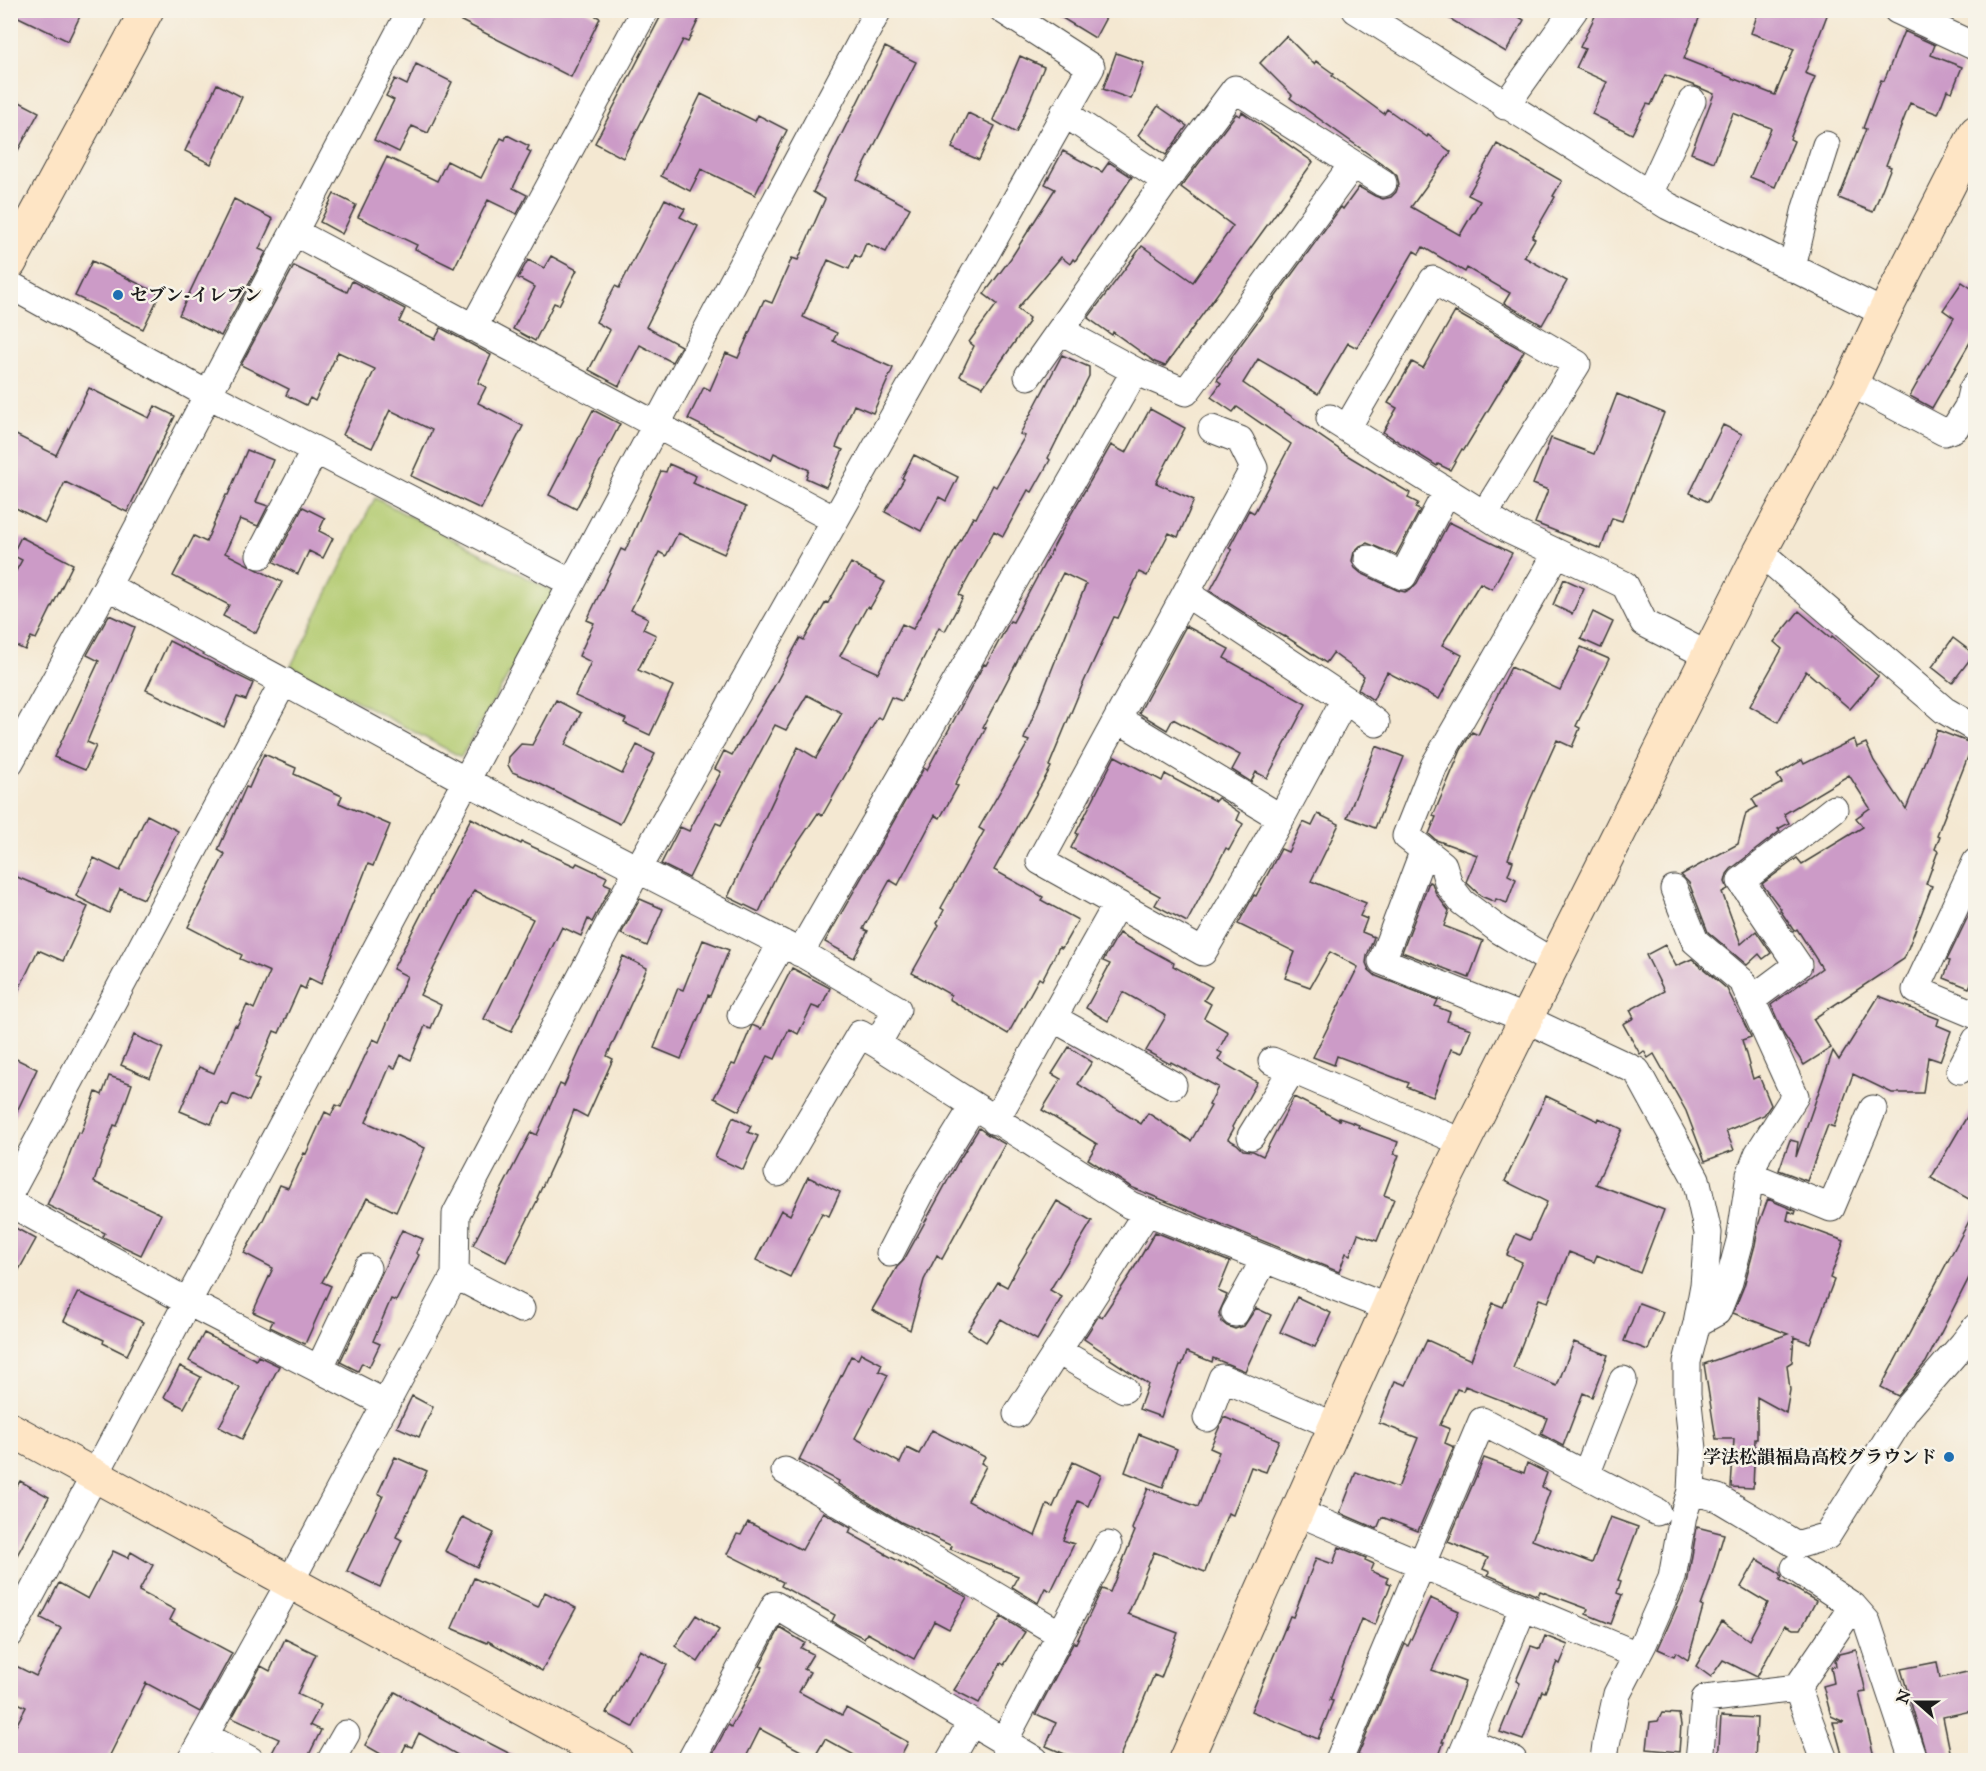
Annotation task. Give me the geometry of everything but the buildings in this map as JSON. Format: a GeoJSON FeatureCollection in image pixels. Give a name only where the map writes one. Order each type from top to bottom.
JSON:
{"type":"FeatureCollection","features":[{"type":"Feature","properties":{"kind":"street"},"geometry":{"type":"LineString","coordinates":[[10,263],[147,10]]}},
{"type":"Feature","properties":{"kind":"street"},"geometry":{"type":"LineString","coordinates":[[10,762],[107,586],[411,10]]}},
{"type":"Feature","properties":{"kind":"street"},"geometry":{"type":"LineString","coordinates":[[473,328],[645,10]]}},
{"type":"Feature","properties":{"kind":"street"},"geometry":{"type":"LineString","coordinates":[[10,1635],[878,10]]}},
{"type":"Feature","properties":{"kind":"street"},"geometry":{"type":"LineString","coordinates":[[191,1761],[455,1275],[456,1214],[638,869],[1090,67],[1003,10]]}},
{"type":"Feature","properties":{"kind":"street"},"geometry":{"type":"LineString","coordinates":[[1356,10],[1668,206],[1884,314]]}},
{"type":"Feature","properties":{"kind":"street"},"geometry":{"type":"LineString","coordinates":[[1505,105],[1574,10]]}},
{"type":"Feature","properties":{"kind":"street"},"geometry":{"type":"LineString","coordinates":[[1903,12],[1976,47]]}},
{"type":"Feature","properties":{"kind":"street"},"geometry":{"type":"LineString","coordinates":[[1028,376],[1166,181],[1235,89],[1383,183]]}},
{"type":"Feature","properties":{"kind":"street"},"geometry":{"type":"LineString","coordinates":[[1648,194],[1692,101]]}},
{"type":"Feature","properties":{"kind":"street"},"geometry":{"type":"LineString","coordinates":[[1064,113],[1166,181]]}},
{"type":"Feature","properties":{"kind":"street"},"geometry":{"type":"LineString","coordinates":[[1186,1761],[1429,1212],[1760,552],[1851,383],[1976,132]]}},
{"type":"Feature","properties":{"kind":"street"},"geometry":{"type":"LineString","coordinates":[[1792,268],[1806,208],[1826,145]]}},
{"type":"Feature","properties":{"kind":"street"},"geometry":{"type":"LineString","coordinates":[[1061,331],[1135,371],[1186,392],[1353,164]]}},
{"type":"Feature","properties":{"kind":"street"},"geometry":{"type":"LineString","coordinates":[[294,232],[835,520]]}},
{"type":"Feature","properties":{"kind":"street"},"geometry":{"type":"LineString","coordinates":[[1484,515],[1577,364],[1433,280],[1338,423],[1484,515],[1509,530],[1625,585],[1644,623],[1708,656]]}},
{"type":"Feature","properties":{"kind":"street"},"geometry":{"type":"LineString","coordinates":[[10,285],[207,394],[572,583]]}},
{"type":"Feature","properties":{"kind":"street"},"geometry":{"type":"LineString","coordinates":[[741,1015],[791,948],[1135,371]]}},
{"type":"Feature","properties":{"kind":"street"},"geometry":{"type":"LineString","coordinates":[[1851,383],[1944,432],[1955,428],[1968,407],[1972,390],[1976,384]]}},
{"type":"Feature","properties":{"kind":"street"},"geometry":{"type":"LineString","coordinates":[[1212,429],[1240,440],[1254,468],[1040,861],[1203,952],[1281,818],[1345,699]]}},
{"type":"Feature","properties":{"kind":"street"},"geometry":{"type":"LineString","coordinates":[[260,555],[315,450]]}},
{"type":"Feature","properties":{"kind":"street"},"geometry":{"type":"LineString","coordinates":[[1368,559],[1403,576],[1447,491]]}},
{"type":"Feature","properties":{"kind":"street"},"geometry":{"type":"LineString","coordinates":[[1760,552],[1944,710],[1976,729]]}},
{"type":"Feature","properties":{"kind":"street"},"geometry":{"type":"LineString","coordinates":[[1554,963],[1499,930],[1462,902],[1449,885],[1443,865],[1406,836],[1434,766],[1557,553]]}},
{"type":"Feature","properties":{"kind":"street"},"geometry":{"type":"LineString","coordinates":[[107,586],[466,781],[791,948],[897,1009],[877,1044]]}},
{"type":"Feature","properties":{"kind":"street"},"geometry":{"type":"LineString","coordinates":[[1187,594],[1345,699],[1376,723]]}},
{"type":"Feature","properties":{"kind":"street"},"geometry":{"type":"LineString","coordinates":[[10,1192],[284,681]]}},
{"type":"Feature","properties":{"kind":"street"},"geometry":{"type":"LineString","coordinates":[[1118,719],[1281,818]]}},
{"type":"Feature","properties":{"kind":"street"},"geometry":{"type":"LineString","coordinates":[[1751,1000],[1798,965],[1741,881],[1834,809]]}},
{"type":"Feature","properties":{"kind":"street"},"geometry":{"type":"LineString","coordinates":[[1424,850],[1382,961],[1526,1019],[1637,1071],[1696,1179],[1705,1215],[1708,1233],[1704,1285],[1687,1362],[1693,1449],[1691,1491],[1683,1516],[1672,1578],[1617,1694],[1604,1761]]}},
{"type":"Feature","properties":{"kind":"street"},"geometry":{"type":"LineString","coordinates":[[1976,862],[1916,990],[1976,1015]]}},
{"type":"Feature","properties":{"kind":"street"},"geometry":{"type":"LineString","coordinates":[[1674,889],[1695,941],[1743,982],[1795,1096],[1758,1154],[1750,1175],[1740,1241],[1729,1282],[1717,1312],[1697,1323]]}},
{"type":"Feature","properties":{"kind":"street"},"geometry":{"type":"LineString","coordinates":[[890,1253],[925,1185],[984,1114],[1053,1018],[1117,904]]}},
{"type":"Feature","properties":{"kind":"street"},"geometry":{"type":"LineString","coordinates":[[1053,1018],[1173,1084]]}},
{"type":"Feature","properties":{"kind":"street"},"geometry":{"type":"LineString","coordinates":[[778,1173],[860,1034],[1130,1205],[1388,1308]]}},
{"type":"Feature","properties":{"kind":"street"},"geometry":{"type":"LineString","coordinates":[[1960,1070],[1976,1040]]}},
{"type":"Feature","properties":{"kind":"street"},"geometry":{"type":"LineString","coordinates":[[1251,1136],[1282,1066],[1464,1143]]}},
{"type":"Feature","properties":{"kind":"street"},"geometry":{"type":"LineString","coordinates":[[1750,1175],[1831,1208],[1873,1109]]}},
{"type":"Feature","properties":{"kind":"street"},"geometry":{"type":"LineString","coordinates":[[10,1203],[188,1302],[385,1403]]}},
{"type":"Feature","properties":{"kind":"street"},"geometry":{"type":"LineString","coordinates":[[1017,1414],[1147,1212]]}},
{"type":"Feature","properties":{"kind":"street"},"geometry":{"type":"LineString","coordinates":[[1235,1313],[1265,1259]]}},
{"type":"Feature","properties":{"kind":"street"},"geometry":{"type":"LineString","coordinates":[[319,1369],[367,1268]]}},
{"type":"Feature","properties":{"kind":"street"},"geometry":{"type":"LineString","coordinates":[[455,1275],[521,1309]]}},
{"type":"Feature","properties":{"kind":"street"},"geometry":{"type":"LineString","coordinates":[[1691,1491],[1718,1498],[1797,1545],[1827,1536],[1906,1410],[1976,1327]]}},
{"type":"Feature","properties":{"kind":"street"},"geometry":{"type":"LineString","coordinates":[[1058,1351],[1124,1389]]}},
{"type":"Feature","properties":{"kind":"street"},"geometry":{"type":"LineString","coordinates":[[1207,1418],[1222,1378],[1335,1426]]}},
{"type":"Feature","properties":{"kind":"street"},"geometry":{"type":"LineString","coordinates":[[1586,1475],[1623,1380]]}},
{"type":"Feature","properties":{"kind":"street"},"geometry":{"type":"LineString","coordinates":[[1339,1761],[1482,1420],[1656,1512]]}},
{"type":"Feature","properties":{"kind":"street"},"geometry":{"type":"LineString","coordinates":[[10,1429],[616,1761]]}},
{"type":"Feature","properties":{"kind":"street"},"geometry":{"type":"LineString","coordinates":[[786,1471],[1060,1634]]}},
{"type":"Feature","properties":{"kind":"street"},"geometry":{"type":"LineString","coordinates":[[1297,1512],[1637,1655]]}},
{"type":"Feature","properties":{"kind":"street"},"geometry":{"type":"LineString","coordinates":[[1003,1743],[1108,1545]]}},
{"type":"Feature","properties":{"kind":"street"},"geometry":{"type":"LineString","coordinates":[[1795,1568],[1853,1605],[1867,1622],[1913,1761]]}},
{"type":"Feature","properties":{"kind":"street"},"geometry":{"type":"LineString","coordinates":[[691,1761],[775,1605],[1035,1761]]}},
{"type":"Feature","properties":{"kind":"street"},"geometry":{"type":"LineString","coordinates":[[1699,1761],[1705,1699],[1797,1688],[1853,1605]]}},
{"type":"Feature","properties":{"kind":"street"},"geometry":{"type":"LineString","coordinates":[[1512,1761],[1464,1751],[1523,1608]]}},
{"type":"Feature","properties":{"kind":"street"},"geometry":{"type":"LineString","coordinates":[[1797,1688],[1824,1761]]}},
{"type":"Feature","properties":{"kind":"street"},"geometry":{"type":"LineString","coordinates":[[950,1761],[971,1724]]}},
{"type":"Feature","properties":{"kind":"street"},"geometry":{"type":"LineString","coordinates":[[331,1761],[346,1734]]}},
{"type":"Feature","properties":{"kind":"street"},"geometry":{"type":"LineString","coordinates":[[204,1736],[250,1761]]}},
{"type":"Feature","properties":{"kind":"green space"},"geometry":{"type":"Polygon","coordinates":[[[375,498],[556,593],[461,757],[291,666],[375,498]]]}},
{"type":"Feature","properties":{"kind":"place","name":"セブン-イレブン"},"geometry":{"type":"Point","coordinates":[118,295]}},
{"type":"Feature","properties":{"kind":"place","name":"学法松韻福島高校グラウンド"},"geometry":{"type":"Point","coordinates":[1949,1457]}}]}
